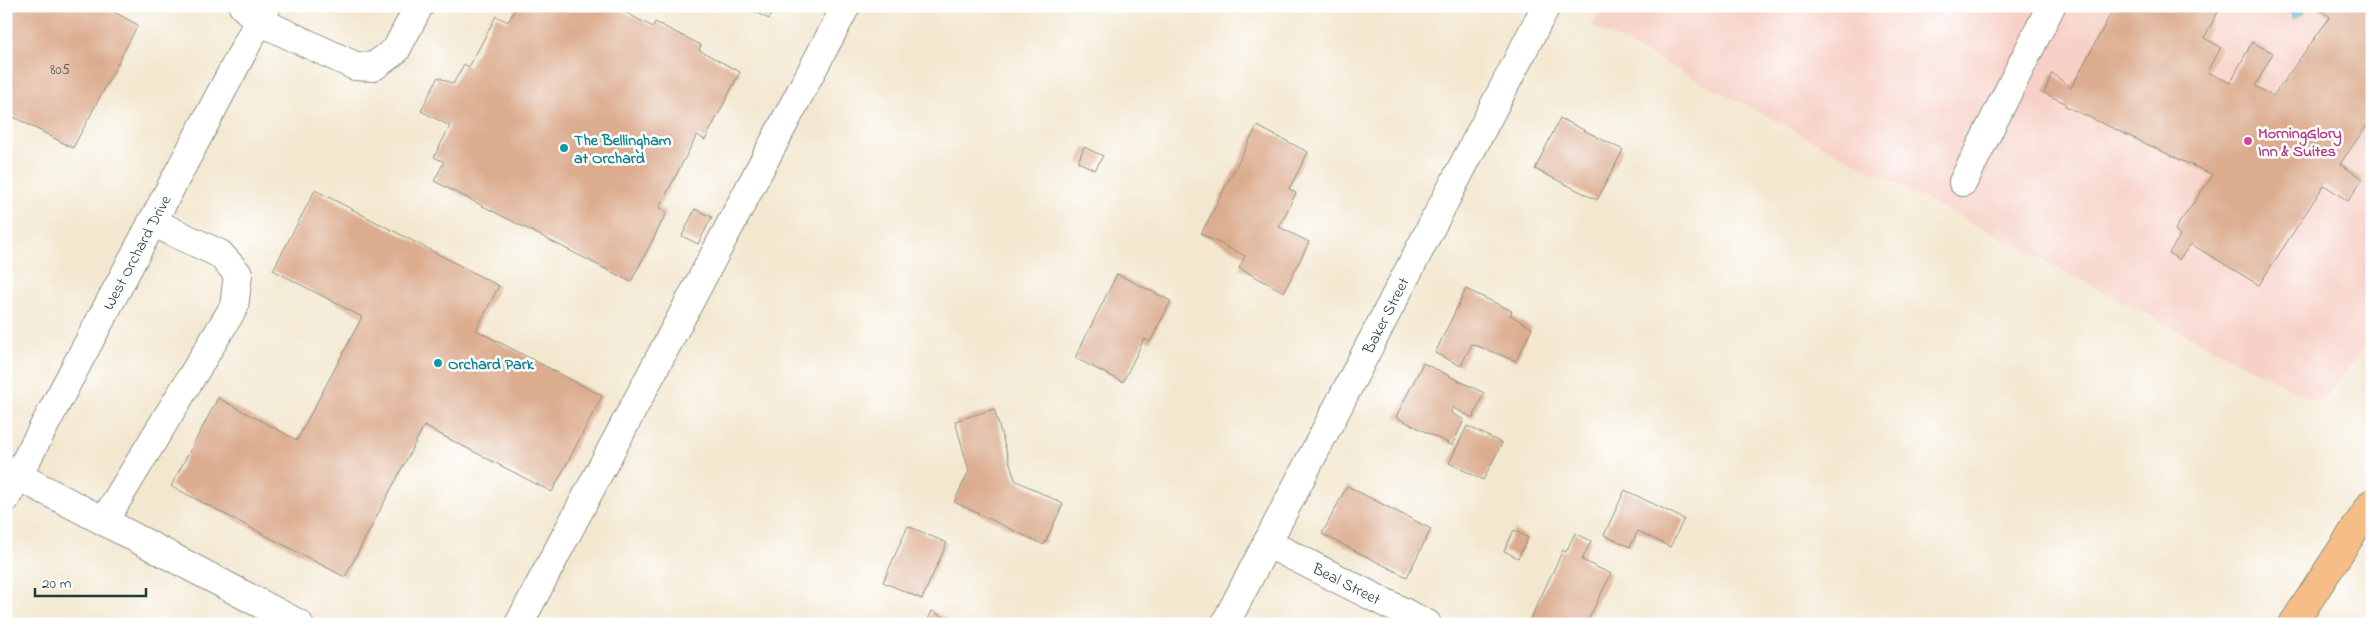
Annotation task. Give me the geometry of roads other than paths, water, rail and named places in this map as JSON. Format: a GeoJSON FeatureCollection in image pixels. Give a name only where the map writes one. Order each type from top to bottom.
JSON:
{"type":"FeatureCollection","features":[{"type":"Feature","properties":{"kind":"highway"},"geometry":{"type":"LineString","coordinates":[[2293,624],[2372,502]]}},
{"type":"Feature","properties":{"kind":"street"},"geometry":{"type":"LineString","coordinates":[[256,11],[355,66],[373,67],[396,50],[419,6]]}},
{"type":"Feature","properties":{"kind":"street"},"geometry":{"type":"LineString","coordinates":[[519,624],[846,6]]}},
{"type":"Feature","properties":{"kind":"street","name":"Baker Street"},"geometry":{"type":"LineString","coordinates":[[1225,624],[1546,6]]}},
{"type":"Feature","properties":{"kind":"street"},"geometry":{"type":"LineString","coordinates":[[1963,182],[2051,6]]}},
{"type":"Feature","properties":{"kind":"street","name":"West Orchard Drive"},"geometry":{"type":"LineString","coordinates":[[12,487],[152,222],[256,11]]}},
{"type":"Feature","properties":{"kind":"street"},"geometry":{"type":"LineString","coordinates":[[104,521],[234,307],[238,274],[220,254],[152,222]]}},
{"type":"Feature","properties":{"kind":"street"},"geometry":{"type":"LineString","coordinates":[[12,487],[104,521],[298,624]]}},
{"type":"Feature","properties":{"kind":"street","name":"Beal Street"},"geometry":{"type":"LineString","coordinates":[[1268,542],[1427,624]]}},
{"type":"Feature","properties":{"kind":"water"},"geometry":{"type":"Polygon","coordinates":[[[2288,6],[2302,6],[2304,13],[2293,19],[2288,6]]]}},
{"type":"Feature","properties":{"kind":"place","name":"MorningGlory Inn & Suites"},"geometry":{"type":"Point","coordinates":[2248,141]}},
{"type":"Feature","properties":{"kind":"place","name":"The Bellingham at Orchard"},"geometry":{"type":"Point","coordinates":[564,148]}},
{"type":"Feature","properties":{"kind":"place","name":"Orchard Park"},"geometry":{"type":"Point","coordinates":[438,363]}}]}
